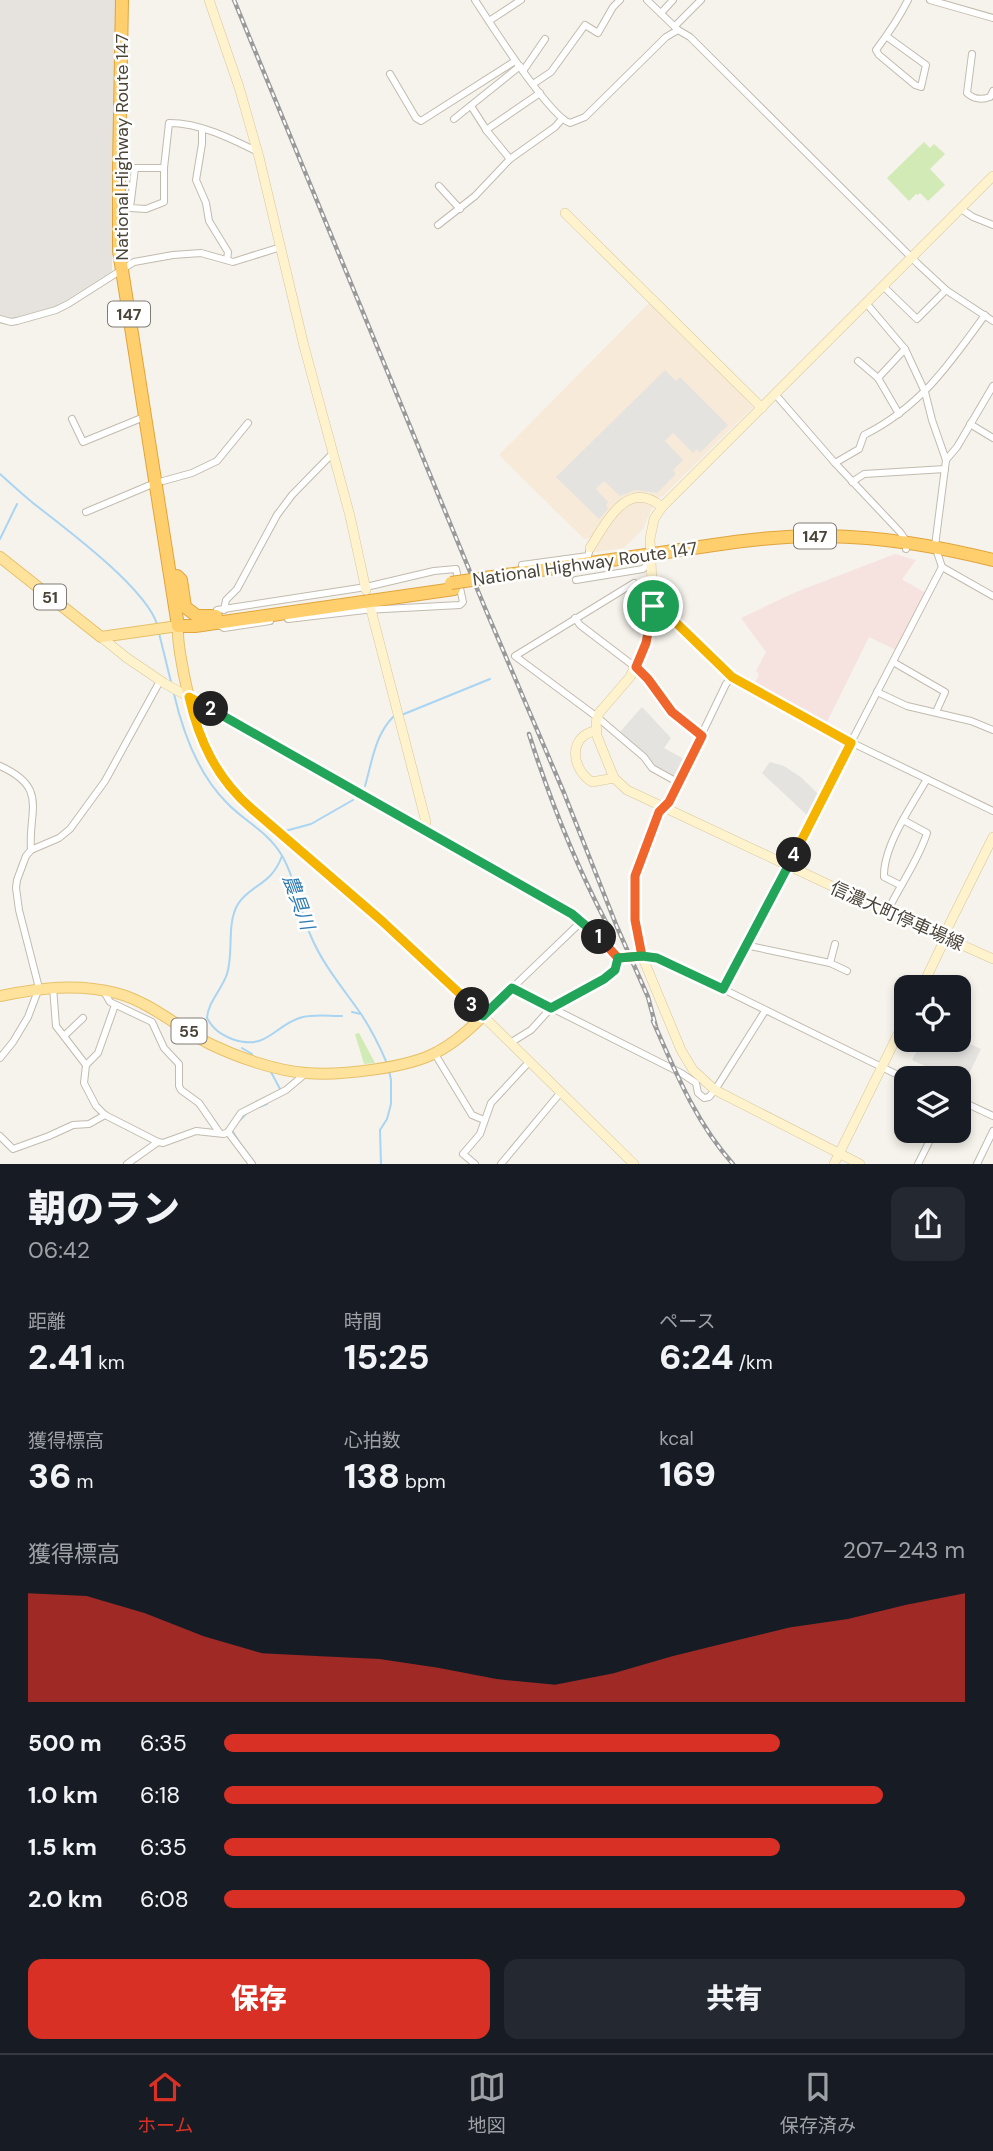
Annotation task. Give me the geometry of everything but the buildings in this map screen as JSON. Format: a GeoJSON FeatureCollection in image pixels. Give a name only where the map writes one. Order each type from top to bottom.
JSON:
{"type":"FeatureCollection","features":[{"type":"Feature","properties":{"kind":"highway","name":"National Highway Route 147"},"geometry":{"type":"LineString","coordinates":[[122,0],[120,251],[125,267],[177,575],[181,607],[173,626]]}},
{"type":"Feature","properties":{"kind":"highway","name":"National Highway Route 147"},"geometry":{"type":"LineString","coordinates":[[130,0],[125,267],[146,417],[160,482],[173,626]]}},
{"type":"Feature","properties":{"kind":"highway","name":"National Highway Route 147"},"geometry":{"type":"LineString","coordinates":[[173,626],[219,616],[650,558],[755,547],[795,544],[906,546],[993,560]]}},
{"type":"Feature","properties":{"kind":"highway","name":"National Highway Route 147"},"geometry":{"type":"LineString","coordinates":[[936,550],[993,567]]}},
{"type":"Feature","properties":{"kind":"highway","name":"147"},"geometry":{"type":"LineString","coordinates":[[177,575],[181,580],[185,607],[197,616],[219,616]]}},
{"type":"Feature","properties":{"kind":"main road","name":"51"},"geometry":{"type":"LineString","coordinates":[[0,557],[101,637]]}},
{"type":"Feature","properties":{"kind":"main road"},"geometry":{"type":"LineString","coordinates":[[101,637],[173,626],[185,695],[211,760],[222,778],[240,799],[382,921],[483,1016]]}},
{"type":"Feature","properties":{"kind":"main road","name":"55"},"geometry":{"type":"LineString","coordinates":[[0,996],[53,987],[103,990],[144,1004],[229,1053],[305,1073],[396,1066],[435,1054],[483,1016]]}},
{"type":"Feature","properties":{"kind":"street"},"geometry":{"type":"LineString","coordinates":[[209,0],[258,152],[366,589]]}},
{"type":"Feature","properties":{"kind":"street"},"geometry":{"type":"LineString","coordinates":[[475,0],[533,85],[562,120],[570,123],[586,117],[677,28],[701,0]]}},
{"type":"Feature","properties":{"kind":"street"},"geometry":{"type":"LineString","coordinates":[[489,21],[521,0]]}},
{"type":"Feature","properties":{"kind":"street"},"geometry":{"type":"LineString","coordinates":[[533,85],[551,72],[585,25],[598,33],[620,0]]}},
{"type":"Feature","properties":{"kind":"street"},"geometry":{"type":"LineString","coordinates":[[647,0],[690,37],[946,290],[993,321]]}},
{"type":"Feature","properties":{"kind":"street"},"geometry":{"type":"LineString","coordinates":[[661,13],[673,0]]}},
{"type":"Feature","properties":{"kind":"street"},"geometry":{"type":"LineString","coordinates":[[886,36],[926,65],[921,87],[917,87],[878,55],[876,50],[908,0]]}},
{"type":"Feature","properties":{"kind":"street"},"geometry":{"type":"LineString","coordinates":[[930,0],[993,18]]}},
{"type":"Feature","properties":{"kind":"street"},"geometry":{"type":"LineString","coordinates":[[454,120],[519,66],[545,39]]}},
{"type":"Feature","properties":{"kind":"street"},"geometry":{"type":"LineString","coordinates":[[971,54],[967,93],[980,99],[992,95]]}},
{"type":"Feature","properties":{"kind":"street"},"geometry":{"type":"LineString","coordinates":[[390,74],[416,118],[421,121],[519,66]]}},
{"type":"Feature","properties":{"kind":"street"},"geometry":{"type":"LineString","coordinates":[[486,130],[540,93]]}},
{"type":"Feature","properties":{"kind":"street"},"geometry":{"type":"LineString","coordinates":[[471,106],[486,130],[510,159]]}},
{"type":"Feature","properties":{"kind":"street"},"geometry":{"type":"LineString","coordinates":[[439,225],[460,209],[510,159],[562,120]]}},
{"type":"Feature","properties":{"kind":"street"},"geometry":{"type":"LineString","coordinates":[[164,168],[135,168],[130,208],[146,209],[164,202],[164,168],[169,123],[182,123],[228,137],[258,152]]}},
{"type":"Feature","properties":{"kind":"street"},"geometry":{"type":"LineString","coordinates":[[202,129],[196,180],[206,203],[209,221],[228,252],[227,260]]}},
{"type":"Feature","properties":{"kind":"street"},"geometry":{"type":"LineString","coordinates":[[595,731],[587,733],[577,741],[575,750],[584,777],[592,782],[614,778],[595,731],[597,717],[636,667],[646,643],[653,606],[650,558],[652,527],[662,507],[993,176]]}},
{"type":"Feature","properties":{"kind":"street"},"geometry":{"type":"LineString","coordinates":[[439,186],[460,209]]}},
{"type":"Feature","properties":{"kind":"street"},"geometry":{"type":"LineString","coordinates":[[961,209],[993,225]]}},
{"type":"Feature","properties":{"kind":"street"},"geometry":{"type":"LineString","coordinates":[[565,213],[762,408]]}},
{"type":"Feature","properties":{"kind":"street"},"geometry":{"type":"LineString","coordinates":[[0,319],[11,322],[56,310],[134,262],[188,254],[206,254],[237,261],[281,247]]}},
{"type":"Feature","properties":{"kind":"street"},"geometry":{"type":"LineString","coordinates":[[884,287],[917,319],[946,290]]}},
{"type":"Feature","properties":{"kind":"street"},"geometry":{"type":"LineString","coordinates":[[866,303],[905,349],[925,393],[946,460],[936,550],[942,567],[993,596]]}},
{"type":"Feature","properties":{"kind":"street"},"geometry":{"type":"LineString","coordinates":[[835,463],[859,449],[864,435],[899,414],[925,393],[985,315]]}},
{"type":"Feature","properties":{"kind":"street"},"geometry":{"type":"LineString","coordinates":[[878,378],[905,349]]}},
{"type":"Feature","properties":{"kind":"street"},"geometry":{"type":"LineString","coordinates":[[858,361],[878,378],[899,414]]}},
{"type":"Feature","properties":{"kind":"street"},"geometry":{"type":"LineString","coordinates":[[946,460],[957,447],[993,387]]}},
{"type":"Feature","properties":{"kind":"street"},"geometry":{"type":"LineString","coordinates":[[775,394],[900,532],[906,546]]}},
{"type":"Feature","properties":{"kind":"street"},"geometry":{"type":"LineString","coordinates":[[72,419],[82,442],[146,417]]}},
{"type":"Feature","properties":{"kind":"street"},"geometry":{"type":"LineString","coordinates":[[86,512],[160,482],[192,473],[217,461],[248,423]]}},
{"type":"Feature","properties":{"kind":"street"},"geometry":{"type":"LineString","coordinates":[[970,424],[993,438]]}},
{"type":"Feature","properties":{"kind":"street"},"geometry":{"type":"LineString","coordinates":[[219,616],[366,589],[434,571],[456,569],[462,604],[371,608],[219,627],[219,616],[226,600],[237,589],[277,515],[292,495],[333,453]]}},
{"type":"Feature","properties":{"kind":"street"},"geometry":{"type":"LineString","coordinates":[[852,482],[864,474],[945,469]]}},
{"type":"Feature","properties":{"kind":"street"},"geometry":{"type":"LineString","coordinates":[[522,565],[588,556],[590,548],[616,510],[631,498],[646,497],[662,507]]}},
{"type":"Feature","properties":{"kind":"street"},"geometry":{"type":"LineString","coordinates":[[576,580],[642,569],[650,558]]}},
{"type":"Feature","properties":{"kind":"street"},"geometry":{"type":"LineString","coordinates":[[723,989],[942,567]]}},
{"type":"Feature","properties":{"kind":"street"},"geometry":{"type":"LineString","coordinates":[[678,783],[652,768],[644,757],[597,717],[515,656],[634,583],[644,598],[663,610],[732,677],[851,743],[993,811]]}},
{"type":"Feature","properties":{"kind":"street"},"geometry":{"type":"LineString","coordinates":[[371,608],[426,822],[424,830]]}},
{"type":"Feature","properties":{"kind":"street"},"geometry":{"type":"LineString","coordinates":[[575,618],[580,625],[636,667],[672,712],[702,736]]}},
{"type":"Feature","properties":{"kind":"street"},"geometry":{"type":"LineString","coordinates":[[101,637],[127,658],[185,695],[582,921],[618,958]]}},
{"type":"Feature","properties":{"kind":"street"},"geometry":{"type":"LineString","coordinates":[[892,662],[946,692],[936,712]]}},
{"type":"Feature","properties":{"kind":"street"},"geometry":{"type":"LineString","coordinates":[[732,677],[726,684],[669,802],[663,807],[638,868],[634,884],[635,920],[642,956],[681,1050],[694,1070],[715,1090],[860,1164]]}},
{"type":"Feature","properties":{"kind":"street"},"geometry":{"type":"LineString","coordinates":[[31,850],[59,838],[70,829],[105,781],[163,682]]}},
{"type":"Feature","properties":{"kind":"street"},"geometry":{"type":"LineString","coordinates":[[877,692],[907,706],[971,721],[993,730]]}},
{"type":"Feature","properties":{"kind":"street"},"geometry":{"type":"LineString","coordinates":[[0,766],[8,769],[24,783],[33,797],[31,850],[22,867],[16,888],[39,988],[28,1017],[0,1058]]}},
{"type":"Feature","properties":{"kind":"street","name":"信濃大町停車場線"},"geometry":{"type":"LineString","coordinates":[[614,778],[627,790],[993,959]]}},
{"type":"Feature","properties":{"kind":"street"},"geometry":{"type":"LineString","coordinates":[[900,885],[884,877],[884,868],[904,820],[927,779]]}},
{"type":"Feature","properties":{"kind":"street"},"geometry":{"type":"LineString","coordinates":[[887,912],[921,852],[927,833],[904,820]]}},
{"type":"Feature","properties":{"kind":"street"},"geometry":{"type":"LineString","coordinates":[[928,975],[943,937],[993,837]]}},
{"type":"Feature","properties":{"kind":"street"},"geometry":{"type":"LineString","coordinates":[[582,921],[483,1016],[634,1164]]}},
{"type":"Feature","properties":{"kind":"street"},"geometry":{"type":"LineString","coordinates":[[830,963],[835,944]]}},
{"type":"Feature","properties":{"kind":"street"},"geometry":{"type":"LineString","coordinates":[[745,945],[830,963],[847,971]]}},
{"type":"Feature","properties":{"kind":"street"},"geometry":{"type":"LineString","coordinates":[[618,958],[642,956],[664,960],[894,1073]]}},
{"type":"Feature","properties":{"kind":"street"},"geometry":{"type":"LineString","coordinates":[[510,1043],[531,1030],[551,1008],[604,979],[615,970],[618,958]]}},
{"type":"Feature","properties":{"kind":"street"},"geometry":{"type":"LineString","coordinates":[[53,987],[55,1022],[86,1065]]}},
{"type":"Feature","properties":{"kind":"street"},"geometry":{"type":"LineString","coordinates":[[512,988],[693,1080],[700,1096],[706,1098],[715,1090],[765,1011]]}},
{"type":"Feature","properties":{"kind":"street"},"geometry":{"type":"LineString","coordinates":[[103,990],[107,999],[115,1005],[152,1022],[164,1048],[179,1064],[181,1090],[200,1103],[219,1132]]}},
{"type":"Feature","properties":{"kind":"street"},"geometry":{"type":"LineString","coordinates":[[115,1005],[97,1053],[86,1065],[84,1083],[96,1106],[105,1115],[158,1142],[163,1143],[196,1131],[224,1134],[241,1113],[286,1090],[305,1073]]}},
{"type":"Feature","properties":{"kind":"street"},"geometry":{"type":"LineString","coordinates":[[64,1036],[83,1018]]}},
{"type":"Feature","properties":{"kind":"street"},"geometry":{"type":"LineString","coordinates":[[834,1164],[894,1044]]}},
{"type":"Feature","properties":{"kind":"street"},"geometry":{"type":"LineString","coordinates":[[435,1054],[472,1115],[484,1121]]}},
{"type":"Feature","properties":{"kind":"street"},"geometry":{"type":"LineString","coordinates":[[475,1164],[463,1154],[480,1133],[491,1103],[529,1062]]}},
{"type":"Feature","properties":{"kind":"street"},"geometry":{"type":"LineString","coordinates":[[501,1164],[561,1092]]}},
{"type":"Feature","properties":{"kind":"street"},"geometry":{"type":"LineString","coordinates":[[971,1106],[993,1116]]}},
{"type":"Feature","properties":{"kind":"street"},"geometry":{"type":"LineString","coordinates":[[0,1136],[13,1149],[74,1125],[89,1124],[105,1115]]}},
{"type":"Feature","properties":{"kind":"street"},"geometry":{"type":"LineString","coordinates":[[977,1164],[993,1131]]}},
{"type":"Feature","properties":{"kind":"street"},"geometry":{"type":"LineString","coordinates":[[228,1132],[252,1164]]}},
{"type":"Feature","properties":{"kind":"street"},"geometry":{"type":"LineString","coordinates":[[127,1164],[158,1142]]}},
{"type":"Feature","properties":{"kind":"street"},"geometry":{"type":"LineString","coordinates":[[918,1164],[928,1143]]}},
{"type":"Feature","properties":{"kind":"shaded area"},"geometry":{"type":"Polygon","coordinates":[[[0,0],[116,0],[112,271],[57,306],[19,318],[6,319],[0,316],[0,0]]]}},
{"type":"Feature","properties":{"kind":"shaded area"},"geometry":{"type":"Polygon","coordinates":[[[649,303],[727,378],[753,407],[663,496],[658,498],[648,493],[640,493],[626,496],[614,507],[592,537],[584,539],[499,455],[649,303]]]}},
{"type":"Feature","properties":{"kind":"shaded area"},"geometry":{"type":"Polygon","coordinates":[[[665,370],[676,381],[680,377],[728,425],[700,453],[697,449],[693,453],[673,433],[665,441],[683,460],[673,470],[676,474],[657,493],[636,490],[620,496],[604,481],[596,489],[608,502],[608,509],[599,519],[556,477],[665,370]]]}},
{"type":"Feature","properties":{"kind":"shaded area"},"geometry":{"type":"Polygon","coordinates":[[[641,501],[653,506],[643,529],[624,548],[594,552],[593,548],[621,511],[631,503],[641,501]]]}},
{"type":"Feature","properties":{"kind":"shaded area"},"geometry":{"type":"Polygon","coordinates":[[[895,554],[916,560],[903,580],[926,593],[896,650],[869,637],[827,722],[754,685],[759,674],[756,671],[766,652],[741,618],[796,592],[895,554]]]}},
{"type":"Feature","properties":{"kind":"shaded area"},"geometry":{"type":"Polygon","coordinates":[[[642,707],[671,738],[664,748],[684,759],[676,779],[654,767],[646,754],[620,732],[642,707]]]}},
{"type":"Feature","properties":{"kind":"shaded area"},"geometry":{"type":"Polygon","coordinates":[[[770,762],[784,766],[802,778],[821,797],[810,818],[762,773],[770,762]]]}},
{"type":"Feature","properties":{"kind":"shaded area"},"geometry":{"type":"Polygon","coordinates":[[[971,1044],[981,1049],[971,1070],[971,1066],[925,1066],[912,1060],[916,1052],[971,1052],[971,1044]]]}},
{"type":"Feature","properties":{"kind":"green space"},"geometry":{"type":"Polygon","coordinates":[[[924,142],[930,148],[934,144],[945,154],[930,169],[945,185],[928,201],[920,193],[909,201],[887,178],[924,142]]]}},
{"type":"Feature","properties":{"kind":"green space"},"geometry":{"type":"Polygon","coordinates":[[[359,1033],[375,1063],[364,1064],[355,1034],[359,1033]]]}},
{"type":"Feature","properties":{"kind":"waterway","name":"農具川"},"geometry":{"type":"LineString","coordinates":[[0,474],[121,576],[150,609],[157,624]]}},
{"type":"Feature","properties":{"kind":"waterway"},"geometry":{"type":"LineString","coordinates":[[0,539],[17,504]]}},
{"type":"Feature","properties":{"kind":"waterway","name":"農具川"},"geometry":{"type":"LineString","coordinates":[[159,633],[171,682]]}},
{"type":"Feature","properties":{"kind":"waterway"},"geometry":{"type":"LineString","coordinates":[[404,714],[490,679]]}},
{"type":"Feature","properties":{"kind":"waterway","name":"農具川"},"geometry":{"type":"LineString","coordinates":[[174,694],[187,738],[200,766],[227,803],[269,839],[281,854],[315,945],[365,1020],[386,1061]]}},
{"type":"Feature","properties":{"kind":"waterway"},"geometry":{"type":"LineString","coordinates":[[365,786],[378,740],[393,717]]}},
{"type":"Feature","properties":{"kind":"waterway"},"geometry":{"type":"LineString","coordinates":[[285,831],[311,824],[353,800]]}},
{"type":"Feature","properties":{"kind":"waterway"},"geometry":{"type":"LineString","coordinates":[[282,856],[267,879],[243,897],[234,912],[227,974],[210,1006],[207,1018],[214,1028],[224,1035],[244,1042],[254,1042],[263,1040],[293,1020],[303,1017],[342,1016]]}},
{"type":"Feature","properties":{"kind":"waterway","name":"農具川"},"geometry":{"type":"LineString","coordinates":[[352,1012],[361,1014]]}},
{"type":"Feature","properties":{"kind":"waterway"},"geometry":{"type":"LineString","coordinates":[[242,1048],[252,1054]]}},
{"type":"Feature","properties":{"kind":"waterway","name":"農具川"},"geometry":{"type":"LineString","coordinates":[[381,1164],[380,1130],[387,1119],[391,1104],[389,1070]]}},
{"type":"Feature","properties":{"kind":"waterway"},"geometry":{"type":"LineString","coordinates":[[271,1072],[280,1089]]}},
{"type":"Feature","properties":{"kind":"waterway"},"geometry":{"type":"LineString","coordinates":[[259,1107],[267,1104]]}},
{"type":"Feature","properties":{"kind":"waterway"},"geometry":{"type":"LineString","coordinates":[[239,1121],[247,1113]]}},
{"type":"Feature","properties":{"kind":"waterway"},"geometry":{"type":"LineString","coordinates":[[233,1132],[241,1145]]}},
{"type":"Feature","properties":{"kind":"railway"},"geometry":{"type":"LineString","coordinates":[[234,0],[648,997],[656,1027]]}},
{"type":"Feature","properties":{"kind":"railway"},"geometry":{"type":"LineString","coordinates":[[529,734],[564,831],[607,924]]}},
{"type":"Feature","properties":{"kind":"railway"},"geometry":{"type":"LineString","coordinates":[[653,1021],[697,1114],[733,1164]]}},
{"type":"Feature","properties":{"kind":"route"},"geometry":{"type":"LineString","coordinates":[[653,606],[646,643],[636,667],[648,679],[667,707],[702,736],[669,802],[659,812],[635,876],[635,920],[642,956],[618,958],[597,934],[572,914],[189,697],[199,733],[211,760],[240,799],[382,921],[483,1016],[512,988],[551,1008],[604,979],[615,970],[618,958],[625,958],[642,956],[664,960],[723,989],[851,743],[725,673],[663,610],[653,606]]}}]}
